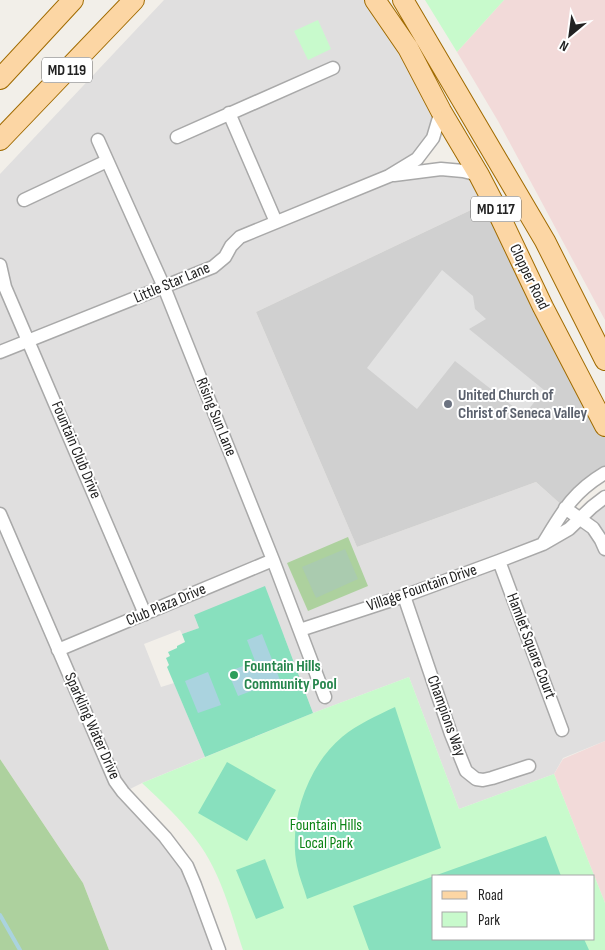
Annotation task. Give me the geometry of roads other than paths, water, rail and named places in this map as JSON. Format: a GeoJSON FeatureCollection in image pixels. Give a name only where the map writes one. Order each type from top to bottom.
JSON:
{"type":"FeatureCollection","features":[{"type":"Feature","properties":{"kind":"main road","name":"MD 119"},"geometry":{"type":"LineString","coordinates":[[0,79],[73,0]]}},
{"type":"Feature","properties":{"kind":"main road","name":"MD 119"},"geometry":{"type":"LineString","coordinates":[[0,140],[134,0]]}},
{"type":"Feature","properties":{"kind":"main road","name":"Clopper Road"},"geometry":{"type":"LineString","coordinates":[[375,0],[408,48],[441,111],[479,175],[543,307],[605,426]]}},
{"type":"Feature","properties":{"kind":"main road","name":"Clopper Road"},"geometry":{"type":"LineString","coordinates":[[403,0],[545,241],[605,360]]}},
{"type":"Feature","properties":{"kind":"street"},"geometry":{"type":"LineString","coordinates":[[177,137],[333,68]]}},
{"type":"Feature","properties":{"kind":"street","name":"Little Star Lane"},"geometry":{"type":"LineString","coordinates":[[0,352],[213,268],[225,257],[231,246],[240,237],[388,176],[417,159],[433,138],[441,111]]}},
{"type":"Feature","properties":{"kind":"street"},"geometry":{"type":"LineString","coordinates":[[229,113],[276,222]]}},
{"type":"Feature","properties":{"kind":"street","name":"Rising Sun Lane"},"geometry":{"type":"LineString","coordinates":[[98,140],[164,286],[273,560],[325,697]]}},
{"type":"Feature","properties":{"kind":"street"},"geometry":{"type":"LineString","coordinates":[[24,200],[107,161]]}},
{"type":"Feature","properties":{"kind":"street","name":"Little Star Lane"},"geometry":{"type":"LineString","coordinates":[[388,176],[441,169],[464,171],[479,175]]}},
{"type":"Feature","properties":{"kind":"street","name":"Fountain Club Drive"},"geometry":{"type":"LineString","coordinates":[[0,265],[3,283],[145,614]]}},
{"type":"Feature","properties":{"kind":"street"},"geometry":{"type":"LineString","coordinates":[[543,544],[565,508],[580,491],[605,473]]}},
{"type":"Feature","properties":{"kind":"street","name":"Village Fountain Drive"},"geometry":{"type":"LineString","coordinates":[[300,630],[404,596],[543,544],[569,529],[605,497]]}},
{"type":"Feature","properties":{"kind":"street"},"geometry":{"type":"LineString","coordinates":[[565,508],[593,528],[605,549]]}},
{"type":"Feature","properties":{"kind":"street","name":"Sparkling Water Drive"},"geometry":{"type":"LineString","coordinates":[[0,514],[116,781],[123,792],[165,837],[187,866],[219,950]]}},
{"type":"Feature","properties":{"kind":"street","name":"Club Plaza Drive"},"geometry":{"type":"LineString","coordinates":[[58,650],[273,560]]}},
{"type":"Feature","properties":{"kind":"street","name":"Hamlet Square Court"},"geometry":{"type":"LineString","coordinates":[[499,561],[562,730]]}},
{"type":"Feature","properties":{"kind":"street","name":"Champions Way"},"geometry":{"type":"LineString","coordinates":[[404,596],[451,734],[466,771],[476,779],[483,780],[529,766]]}},
{"type":"Feature","properties":{"kind":"water"},"geometry":{"type":"Polygon","coordinates":[[[262,634],[280,680],[238,696],[228,672],[255,661],[247,640],[262,634]]]}},
{"type":"Feature","properties":{"kind":"water"},"geometry":{"type":"Polygon","coordinates":[[[208,672],[221,705],[198,713],[185,681],[208,672]]]}},
{"type":"Feature","properties":{"kind":"waterway"},"geometry":{"type":"LineString","coordinates":[[0,915],[20,950]]}},
{"type":"Feature","properties":{"kind":"place","name":"United Church of Christ of Seneca Valley"},"geometry":{"type":"Point","coordinates":[448,404]}},
{"type":"Feature","properties":{"kind":"place","name":"Fountain Hills Community Pool"},"geometry":{"type":"Point","coordinates":[234,675]}},
{"type":"Feature","properties":{"kind":"park label","name":"Fountain Hills Local Park"},"geometry":{"type":"Point","coordinates":[326,834]}}]}
